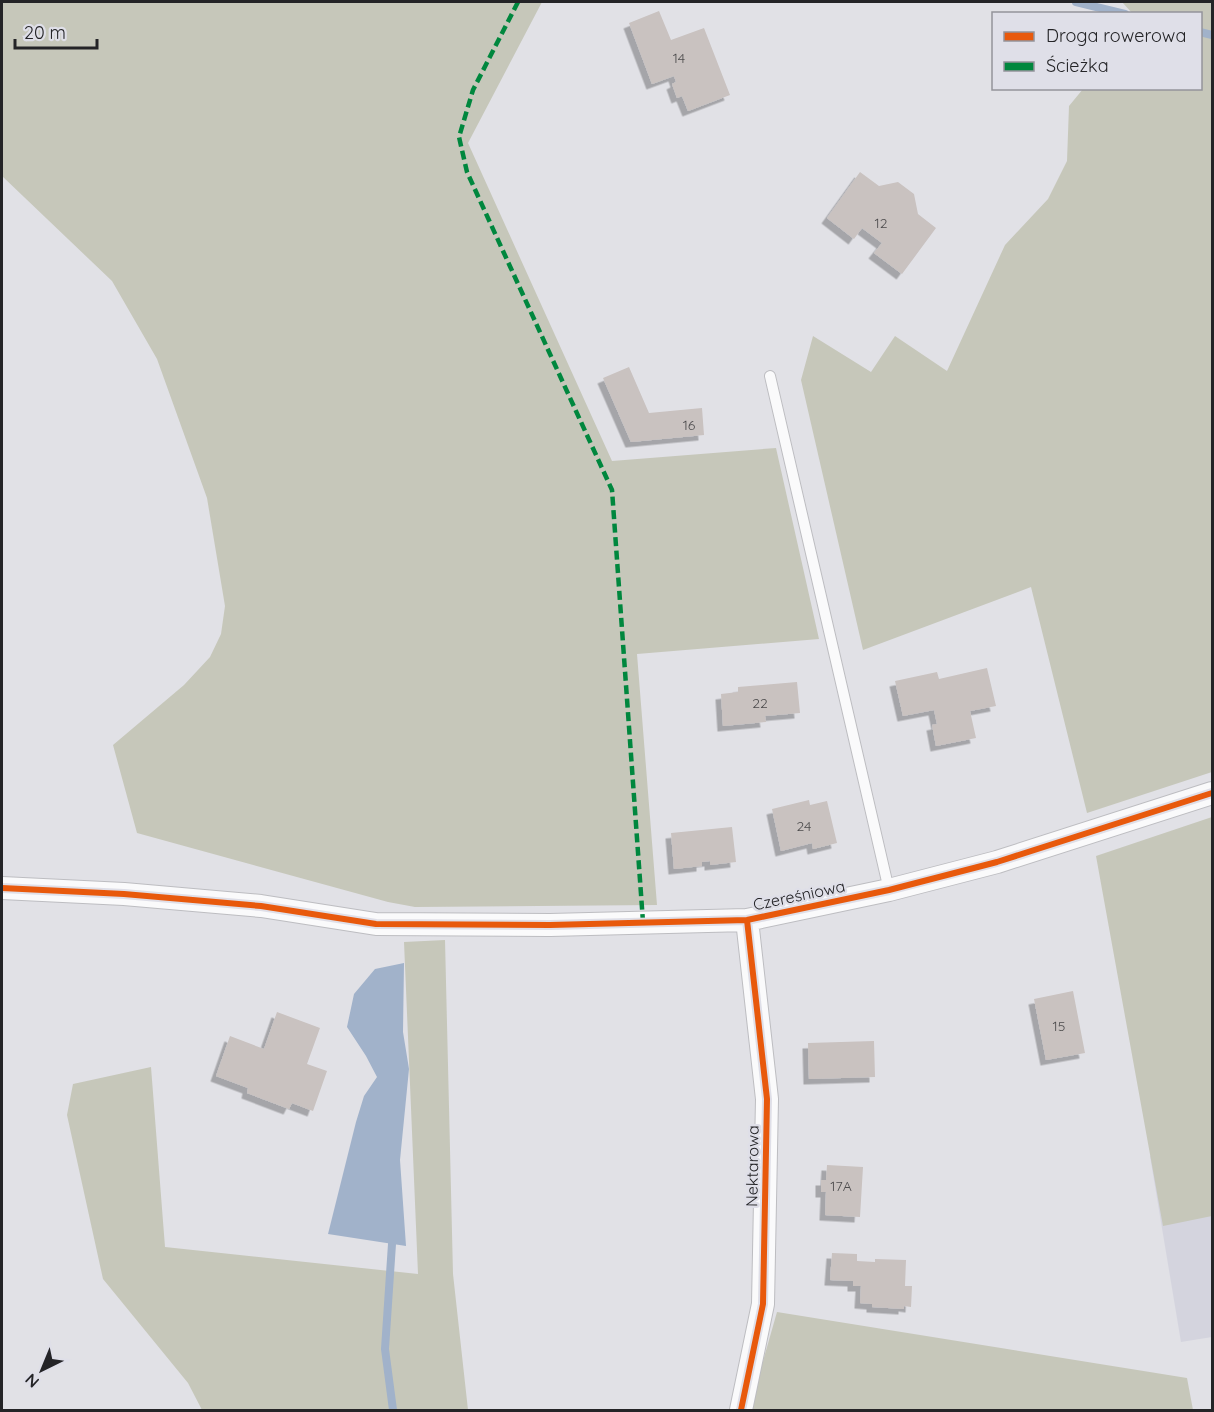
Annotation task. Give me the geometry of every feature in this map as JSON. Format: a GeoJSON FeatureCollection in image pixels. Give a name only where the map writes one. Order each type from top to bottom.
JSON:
{"type":"FeatureCollection","features":[{"type":"Feature","properties":{"kind":"street","name":"Czereśniowa"},"geometry":{"type":"LineString","coordinates":[[2,888],[124,894],[261,906],[376,924],[550,925],[747,920],[889,890],[997,862],[1212,794]]}},
{"type":"Feature","properties":{"kind":"street","name":"Nektarowa"},"geometry":{"type":"LineString","coordinates":[[741,1410],[763,1304],[767,1099],[747,920]]}},
{"type":"Feature","properties":{"kind":"lane"},"geometry":{"type":"LineString","coordinates":[[770,376],[889,890]]}},
{"type":"Feature","properties":{"kind":"shaded area"},"geometry":{"type":"Polygon","coordinates":[[[2,2],[542,2],[468,143],[612,461],[776,448],[819,639],[637,654],[657,905],[415,907],[388,902],[137,833],[113,745],[184,685],[210,657],[221,634],[225,606],[207,498],[157,359],[112,281],[2,176],[2,2]]]}},
{"type":"Feature","properties":{"kind":"shaded area"},"geometry":{"type":"Polygon","coordinates":[[[1122,2],[1212,2],[1212,772],[1087,813],[1031,587],[863,650],[801,380],[813,336],[871,372],[895,336],[947,371],[1005,245],[1048,199],[1067,161],[1069,106],[1082,90],[1202,90],[1202,12],[1131,12],[1122,2]]]}},
{"type":"Feature","properties":{"kind":"shaded area"},"geometry":{"type":"Polygon","coordinates":[[[1212,817],[1212,1216],[1163,1226],[1096,856],[1212,817]]]}},
{"type":"Feature","properties":{"kind":"shaded area"},"geometry":{"type":"Polygon","coordinates":[[[445,940],[453,1274],[468,1410],[202,1410],[188,1383],[103,1279],[67,1115],[73,1084],[151,1067],[165,1247],[418,1274],[404,942],[445,940]]]}},
{"type":"Feature","properties":{"kind":"shaded area"},"geometry":{"type":"Polygon","coordinates":[[[1212,1146],[1212,1337],[1181,1342],[1150,1156],[1212,1146]]]}},
{"type":"Feature","properties":{"kind":"shaded area"},"geometry":{"type":"Polygon","coordinates":[[[777,1312],[1187,1378],[1193,1410],[749,1410],[777,1312]]]}},
{"type":"Feature","properties":{"kind":"water"},"geometry":{"type":"Polygon","coordinates":[[[404,963],[403,1032],[409,1069],[400,1160],[406,1246],[328,1234],[364,1096],[377,1077],[347,1027],[354,994],[375,969],[404,963]]]}},
{"type":"Feature","properties":{"kind":"building"},"geometry":{"type":"Polygon","coordinates":[[[659,11],[671,40],[704,28],[730,95],[688,111],[682,96],[677,98],[672,84],[676,82],[674,76],[652,84],[629,23],[659,11]]]}},
{"type":"Feature","properties":{"kind":"building"},"geometry":{"type":"Polygon","coordinates":[[[860,172],[879,186],[898,182],[914,194],[918,214],[936,228],[902,274],[874,253],[882,243],[862,228],[854,239],[827,218],[860,172]]]}},
{"type":"Feature","properties":{"kind":"building"},"geometry":{"type":"Polygon","coordinates":[[[629,367],[649,413],[702,408],[704,435],[631,442],[603,378],[629,367]]]}},
{"type":"Feature","properties":{"kind":"building"},"geometry":{"type":"Polygon","coordinates":[[[987,668],[996,706],[970,711],[976,738],[936,746],[932,725],[937,724],[934,710],[903,716],[895,681],[937,672],[939,679],[987,668]]]}},
{"type":"Feature","properties":{"kind":"building"},"geometry":{"type":"Polygon","coordinates":[[[797,682],[800,713],[765,716],[766,722],[723,726],[721,694],[738,692],[738,687],[797,682]]]}},
{"type":"Feature","properties":{"kind":"building"},"geometry":{"type":"Polygon","coordinates":[[[809,800],[810,805],[827,801],[837,843],[813,849],[812,843],[781,851],[772,809],[809,800]]]}},
{"type":"Feature","properties":{"kind":"building"},"geometry":{"type":"Polygon","coordinates":[[[732,827],[736,862],[710,865],[710,861],[702,862],[702,866],[674,869],[671,833],[732,827]]]}},
{"type":"Feature","properties":{"kind":"building"},"geometry":{"type":"Polygon","coordinates":[[[1073,991],[1085,1053],[1046,1060],[1034,999],[1073,991]]]}},
{"type":"Feature","properties":{"kind":"building"},"geometry":{"type":"Polygon","coordinates":[[[277,1012],[320,1028],[307,1064],[327,1071],[313,1111],[292,1103],[289,1109],[247,1093],[248,1088],[216,1076],[230,1036],[264,1049],[277,1012]]]}},
{"type":"Feature","properties":{"kind":"building"},"geometry":{"type":"Polygon","coordinates":[[[874,1041],[875,1077],[809,1079],[808,1043],[874,1041]]]}},
{"type":"Feature","properties":{"kind":"building"},"geometry":{"type":"Polygon","coordinates":[[[827,1165],[863,1167],[860,1217],[825,1215],[826,1192],[821,1192],[821,1180],[826,1180],[827,1165]]]}},
{"type":"Feature","properties":{"kind":"building"},"geometry":{"type":"Polygon","coordinates":[[[832,1253],[857,1254],[857,1261],[906,1260],[905,1286],[912,1286],[911,1307],[904,1306],[904,1309],[872,1307],[872,1304],[860,1303],[861,1286],[853,1286],[853,1281],[830,1280],[832,1253]]]}},
{"type":"Feature","properties":{"kind":"waterway"},"geometry":{"type":"LineString","coordinates":[[1076,2],[1117,12]]}},
{"type":"Feature","properties":{"kind":"waterway"},"geometry":{"type":"LineString","coordinates":[[1202,32],[1212,35]]}},
{"type":"Feature","properties":{"kind":"waterway"},"geometry":{"type":"LineString","coordinates":[[392,1244],[385,1349],[393,1410]]}},
{"type":"Feature","properties":{"kind":"marked path"},"geometry":{"type":"LineString","coordinates":[[518,2],[473,90],[459,137],[467,172],[612,490],[643,922]]}},
{"type":"Feature","properties":{"kind":"cycle path"},"geometry":{"type":"LineString","coordinates":[[2,888],[124,894],[261,906],[376,924],[550,925],[747,920],[889,890],[997,862],[1212,793]]}},
{"type":"Feature","properties":{"kind":"cycle path"},"geometry":{"type":"LineString","coordinates":[[741,1410],[763,1304],[767,1099],[747,920]]}}]}
